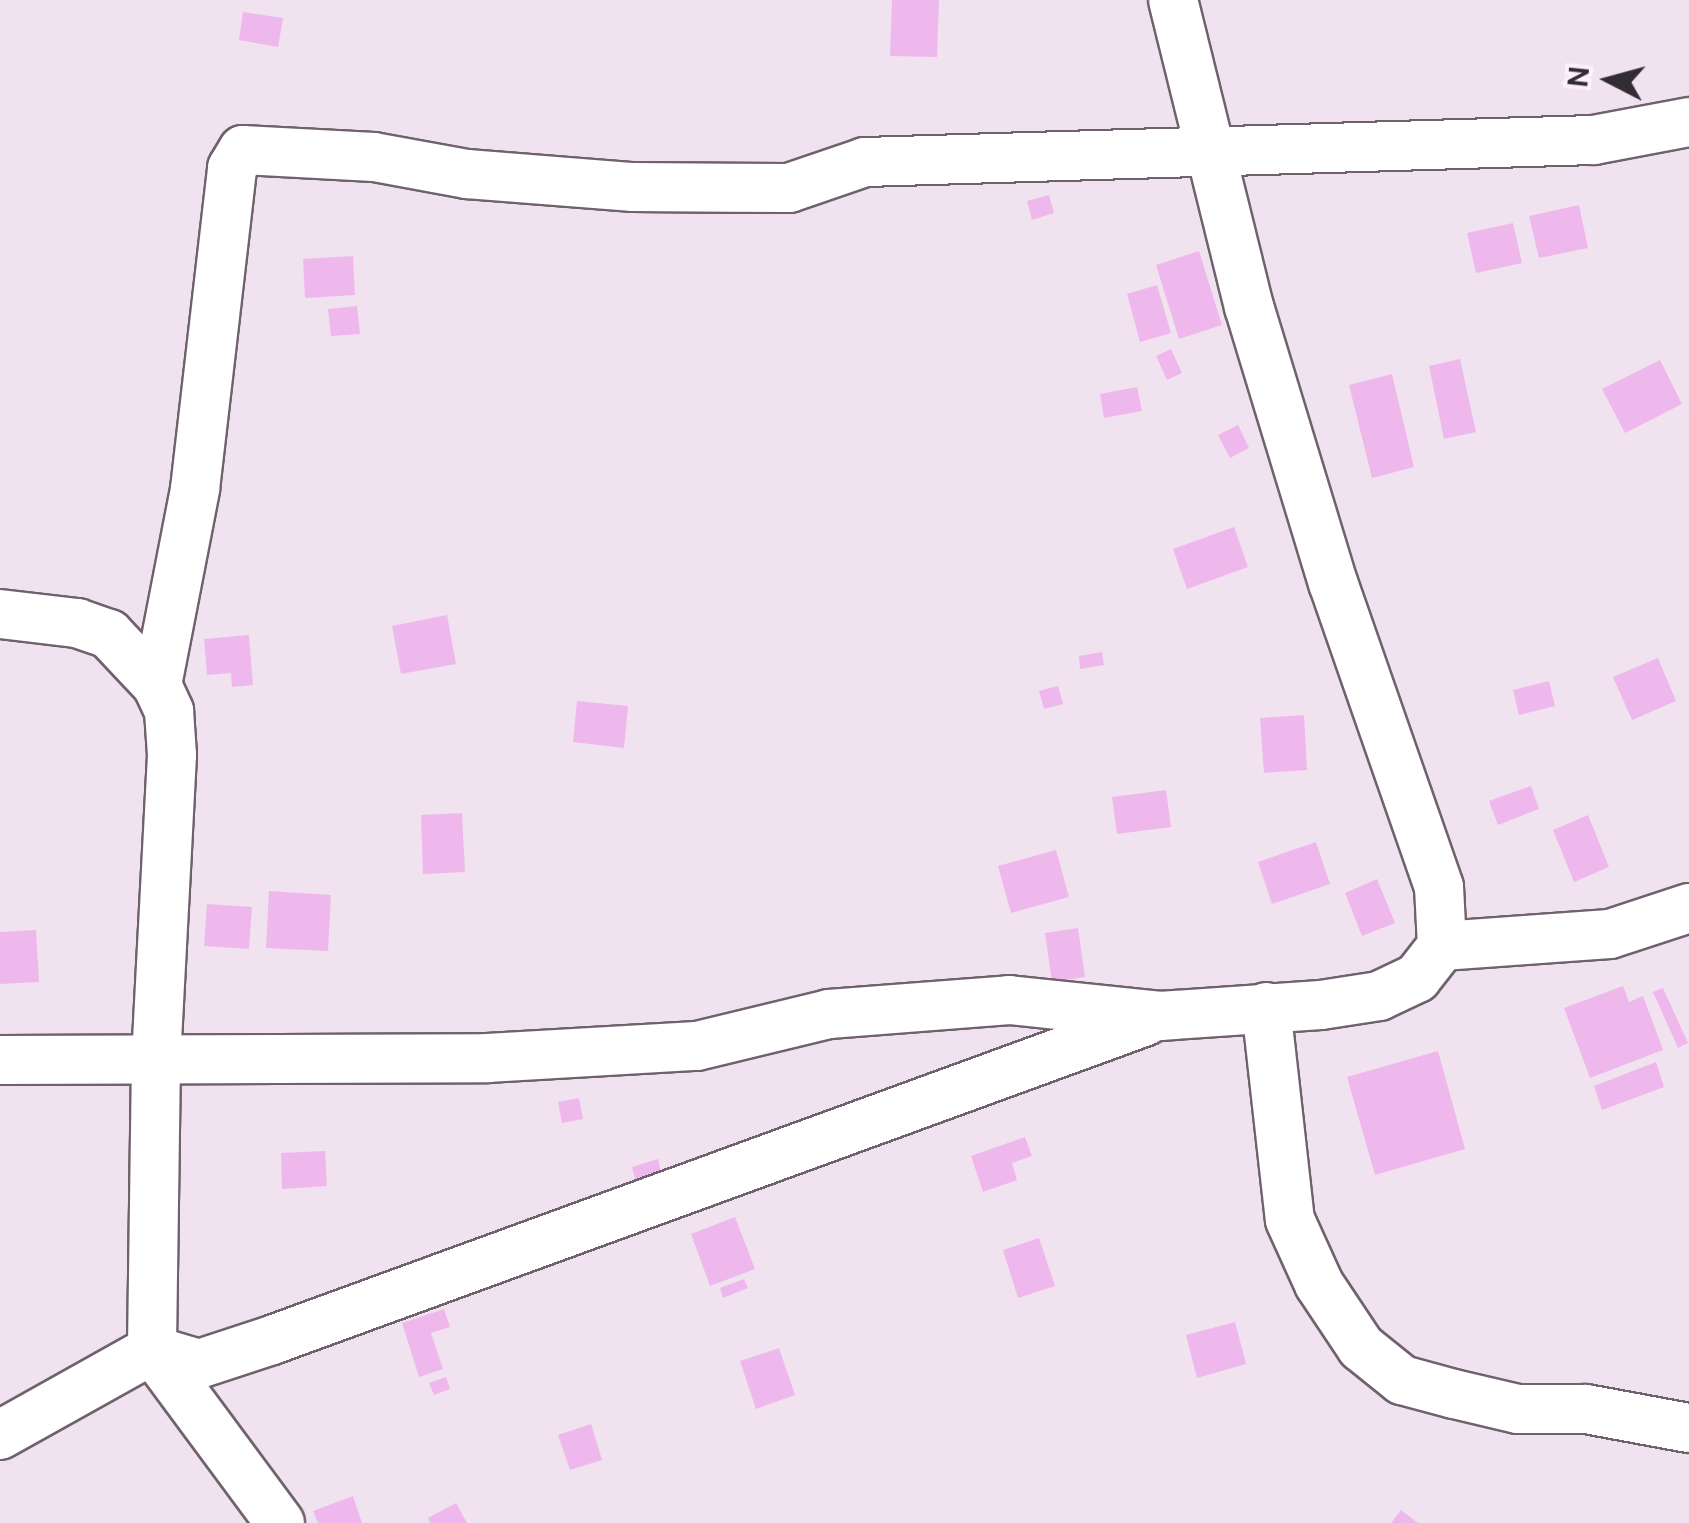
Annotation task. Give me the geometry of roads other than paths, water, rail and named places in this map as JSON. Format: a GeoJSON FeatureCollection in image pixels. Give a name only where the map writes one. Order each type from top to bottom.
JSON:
{"type":"FeatureCollection","features":[{"type":"Feature","properties":{"kind":"street"},"geometry":{"type":"LineString","coordinates":[[0,1060],[487,1058],[697,1046],[829,1014],[1010,1000],[1160,1016],[1379,996],[1417,978],[1442,946],[1439,887],[1333,583],[1250,307],[1173,0]]}},
{"type":"Feature","properties":{"kind":"street"},"geometry":{"type":"LineString","coordinates":[[158,684],[195,489],[232,168],[243,150],[374,156],[467,174],[632,187],[762,188],[804,185],[865,162],[1212,147],[1594,140],[1689,122]]}},
{"type":"Feature","properties":{"kind":"street"},"geometry":{"type":"LineString","coordinates":[[0,614],[77,623],[109,634],[158,684],[169,711],[172,755],[156,1060],[152,1350],[280,1523]]}},
{"type":"Feature","properties":{"kind":"street"},"geometry":{"type":"LineString","coordinates":[[1442,946],[1610,934],[1689,908]]}},
{"type":"Feature","properties":{"kind":"street"},"geometry":{"type":"LineString","coordinates":[[1266,1007],[1290,1220],[1319,1284],[1362,1348],[1402,1380],[1454,1394],[1518,1409],[1586,1410],[1689,1428]]}},
{"type":"Feature","properties":{"kind":"street"},"geometry":{"type":"LineString","coordinates":[[0,1435],[152,1350],[199,1364],[254,1346],[978,1076],[1160,1016]]}}]}
